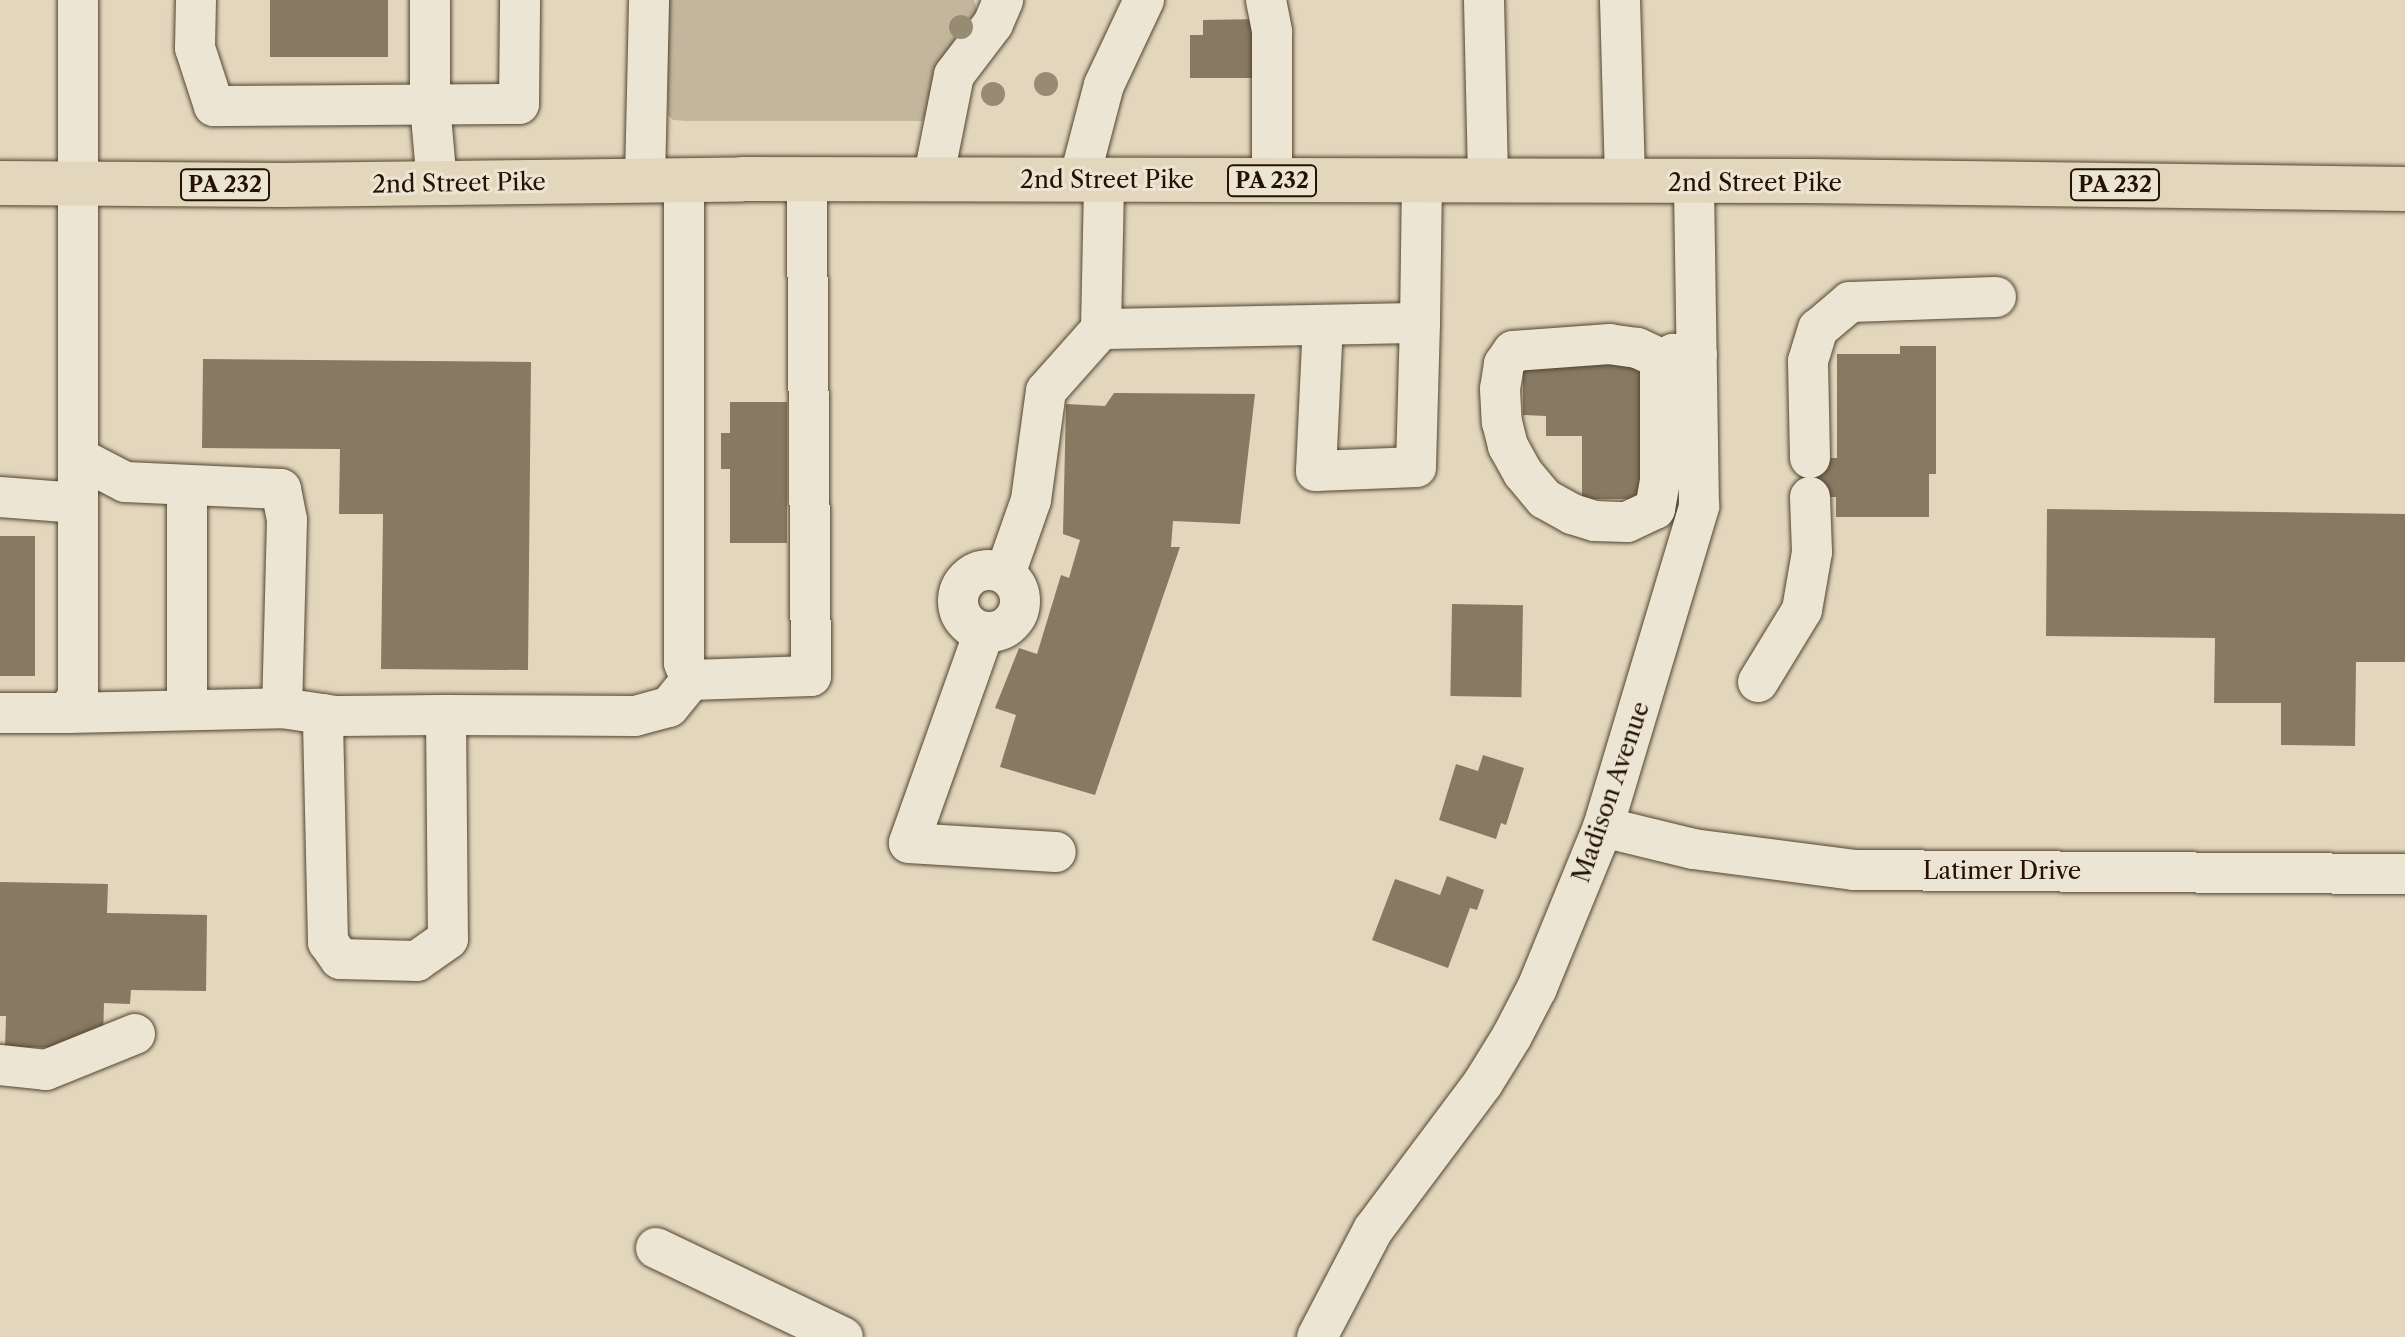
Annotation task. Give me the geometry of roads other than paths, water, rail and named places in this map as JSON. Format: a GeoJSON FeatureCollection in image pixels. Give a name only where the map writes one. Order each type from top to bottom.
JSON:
{"type":"FeatureCollection","features":[{"type":"Feature","properties":{"kind":"main road","name":"2nd Street Pike"},"geometry":{"type":"LineString","coordinates":[[0,183],[807,179],[1694,182],[2405,189]]}},
{"type":"Feature","properties":{"kind":"street"},"geometry":{"type":"LineString","coordinates":[[68,713],[78,695],[78,0]]}},
{"type":"Feature","properties":{"kind":"street"},"geometry":{"type":"LineString","coordinates":[[196,0],[195,48],[214,106],[519,104],[520,0]]}},
{"type":"Feature","properties":{"kind":"street"},"geometry":{"type":"LineString","coordinates":[[430,0],[430,105],[437,183]]}},
{"type":"Feature","properties":{"kind":"street"},"geometry":{"type":"LineString","coordinates":[[649,0],[664,180],[684,663],[691,680]]}},
{"type":"Feature","properties":{"kind":"street"},"geometry":{"type":"LineString","coordinates":[[933,180],[954,75],[993,24],[1003,0]]}},
{"type":"Feature","properties":{"kind":"street"},"geometry":{"type":"LineString","coordinates":[[1056,852],[909,843],[984,632],[1005,628],[1019,612],[1019,590],[1005,574],[1031,500],[1046,391],[1101,329],[1092,180],[1104,85],[1144,0]]}},
{"type":"Feature","properties":{"kind":"street"},"geometry":{"type":"LineString","coordinates":[[1266,0],[1272,32],[1272,181]]}},
{"type":"Feature","properties":{"kind":"street"},"geometry":{"type":"LineString","coordinates":[[1484,0],[1488,182]]}},
{"type":"Feature","properties":{"kind":"street"},"geometry":{"type":"LineString","coordinates":[[1620,0],[1625,182]]}},
{"type":"Feature","properties":{"kind":"street"},"geometry":{"type":"LineString","coordinates":[[0,713],[282,708],[323,714],[635,716],[669,707],[691,680],[811,676],[807,179]]}},
{"type":"Feature","properties":{"kind":"street"},"geometry":{"type":"LineString","coordinates":[[1323,325],[1316,471],[1416,467],[1422,181]]}},
{"type":"Feature","properties":{"kind":"street","name":"Madison Avenue"},"geometry":{"type":"LineString","coordinates":[[1317,1337],[1373,1230],[1483,1083],[1512,1036],[1537,988],[1603,827],[1699,506],[1680,358],[1694,182]]}},
{"type":"Feature","properties":{"kind":"street"},"geometry":{"type":"LineString","coordinates":[[1810,458],[1808,361],[1818,329],[1850,302],[1996,297]]}},
{"type":"Feature","properties":{"kind":"street"},"geometry":{"type":"LineString","coordinates":[[1101,329],[1420,323]]}},
{"type":"Feature","properties":{"kind":"street"},"geometry":{"type":"LineString","coordinates":[[1610,344],[1680,358],[1660,373],[1660,496],[1655,509],[1645,517],[1627,522],[1595,521],[1572,514],[1545,499],[1523,473],[1508,446],[1500,389],[1504,364],[1513,351],[1533,347],[1610,344]]}},
{"type":"Feature","properties":{"kind":"street"},"geometry":{"type":"LineString","coordinates":[[79,458],[125,482],[281,489],[287,520],[282,708]]}},
{"type":"Feature","properties":{"kind":"street"},"geometry":{"type":"LineString","coordinates":[[187,485],[187,710]]}},
{"type":"Feature","properties":{"kind":"street"},"geometry":{"type":"LineString","coordinates":[[0,497],[78,503]]}},
{"type":"Feature","properties":{"kind":"street"},"geometry":{"type":"LineString","coordinates":[[1758,682],[1802,610],[1812,552],[1810,497]]}},
{"type":"Feature","properties":{"kind":"street"},"geometry":{"type":"LineString","coordinates":[[323,714],[328,942],[340,959],[417,961],[448,939],[446,715]]}},
{"type":"Feature","properties":{"kind":"street","name":"Latimer Drive"},"geometry":{"type":"LineString","coordinates":[[1603,827],[1693,849],[1854,870],[2405,874]]}},
{"type":"Feature","properties":{"kind":"street"},"geometry":{"type":"LineString","coordinates":[[0,1065],[46,1070],[135,1034]]}},
{"type":"Feature","properties":{"kind":"street"},"geometry":{"type":"LineString","coordinates":[[656,1248],[843,1337]]}}]}
